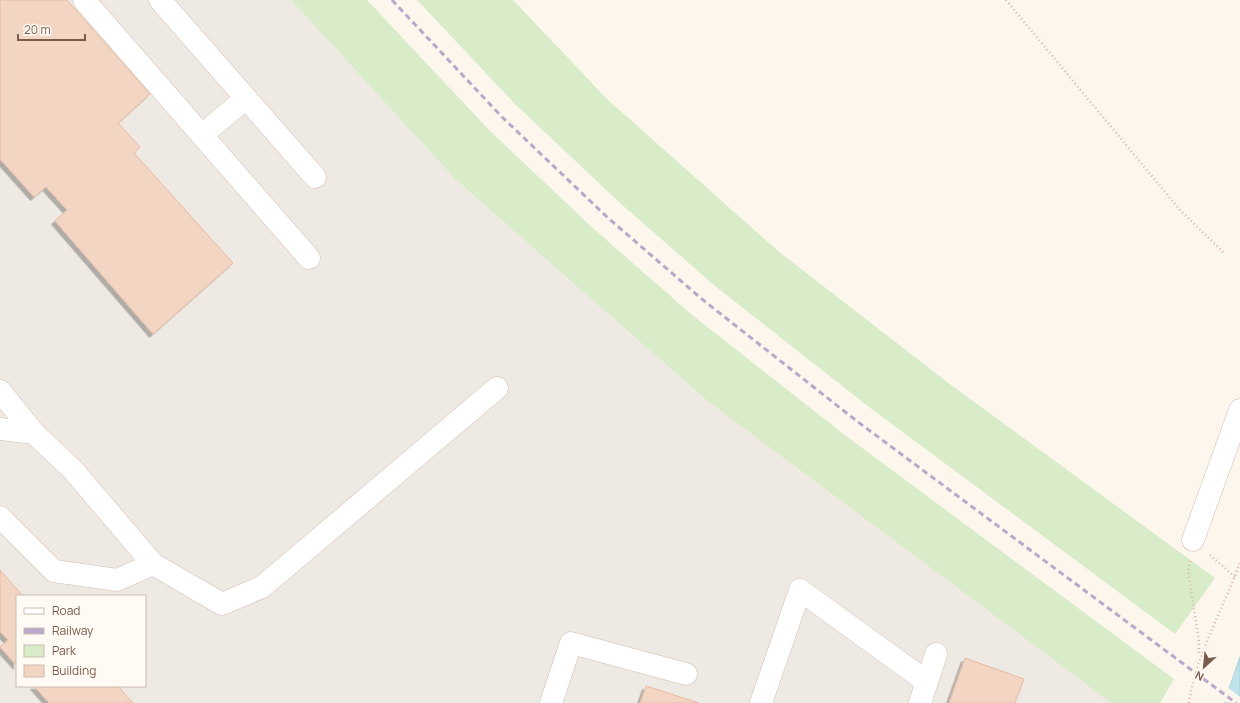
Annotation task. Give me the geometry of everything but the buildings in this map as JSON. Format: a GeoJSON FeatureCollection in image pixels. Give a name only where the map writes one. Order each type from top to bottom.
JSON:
{"type":"FeatureCollection","features":[{"type":"Feature","properties":{"kind":"street"},"geometry":{"type":"LineString","coordinates":[[84,0],[309,258]]}},
{"type":"Feature","properties":{"kind":"street"},"geometry":{"type":"LineString","coordinates":[[160,0],[315,177]]}},
{"type":"Feature","properties":{"kind":"street"},"geometry":{"type":"LineString","coordinates":[[202,135],[246,98]]}},
{"type":"Feature","properties":{"kind":"street"},"geometry":{"type":"LineString","coordinates":[[0,391],[34,433],[73,470],[153,564],[222,604],[262,587],[497,388]]}},
{"type":"Feature","properties":{"kind":"street"},"geometry":{"type":"LineString","coordinates":[[1193,540],[1240,410]]}},
{"type":"Feature","properties":{"kind":"street"},"geometry":{"type":"LineString","coordinates":[[0,429],[34,433]]}},
{"type":"Feature","properties":{"kind":"street"},"geometry":{"type":"LineString","coordinates":[[0,516],[54,571],[117,580],[153,564]]}},
{"type":"Feature","properties":{"kind":"street"},"geometry":{"type":"LineString","coordinates":[[761,703],[800,590],[927,682]]}},
{"type":"Feature","properties":{"kind":"street"},"geometry":{"type":"LineString","coordinates":[[551,703],[571,644],[686,674]]}},
{"type":"Feature","properties":{"kind":"street"},"geometry":{"type":"LineString","coordinates":[[920,703],[936,654]]}},
{"type":"Feature","properties":{"kind":"path"},"geometry":{"type":"LineString","coordinates":[[1006,0],[1180,210],[1225,254]]}},
{"type":"Feature","properties":{"kind":"path"},"geometry":{"type":"LineString","coordinates":[[1193,540],[1235,577]]}},
{"type":"Feature","properties":{"kind":"path"},"geometry":{"type":"LineString","coordinates":[[1193,540],[1188,571],[1199,641],[1200,658]]}},
{"type":"Feature","properties":{"kind":"path"},"geometry":{"type":"LineString","coordinates":[[1189,703],[1191,687],[1200,658],[1240,562]]}},
{"type":"Feature","properties":{"kind":"shaded area"},"geometry":{"type":"Polygon","coordinates":[[[0,0],[291,0],[456,180],[705,399],[1111,703],[0,703],[0,0]]]}},
{"type":"Feature","properties":{"kind":"green space"},"geometry":{"type":"Polygon","coordinates":[[[291,0],[367,0],[489,130],[595,230],[691,314],[846,436],[1174,679],[1160,703],[1111,703],[705,399],[456,180],[291,0]]]}},
{"type":"Feature","properties":{"kind":"green space"},"geometry":{"type":"Polygon","coordinates":[[[417,0],[513,0],[607,99],[778,251],[951,385],[1215,578],[1175,634],[869,407],[715,286],[620,203],[515,104],[417,0]]]}},
{"type":"Feature","properties":{"kind":"water"},"geometry":{"type":"Polygon","coordinates":[[[1240,657],[1240,703],[1224,703],[1240,657]]]}},
{"type":"Feature","properties":{"kind":"pier"},"geometry":{"type":"Polygon","coordinates":[[[1227,687],[1240,697],[1240,703],[1222,702],[1227,687]]]}},
{"type":"Feature","properties":{"kind":"railway"},"geometry":{"type":"LineString","coordinates":[[392,0],[502,117],[607,217],[703,300],[858,422],[1236,703]]}}]}
